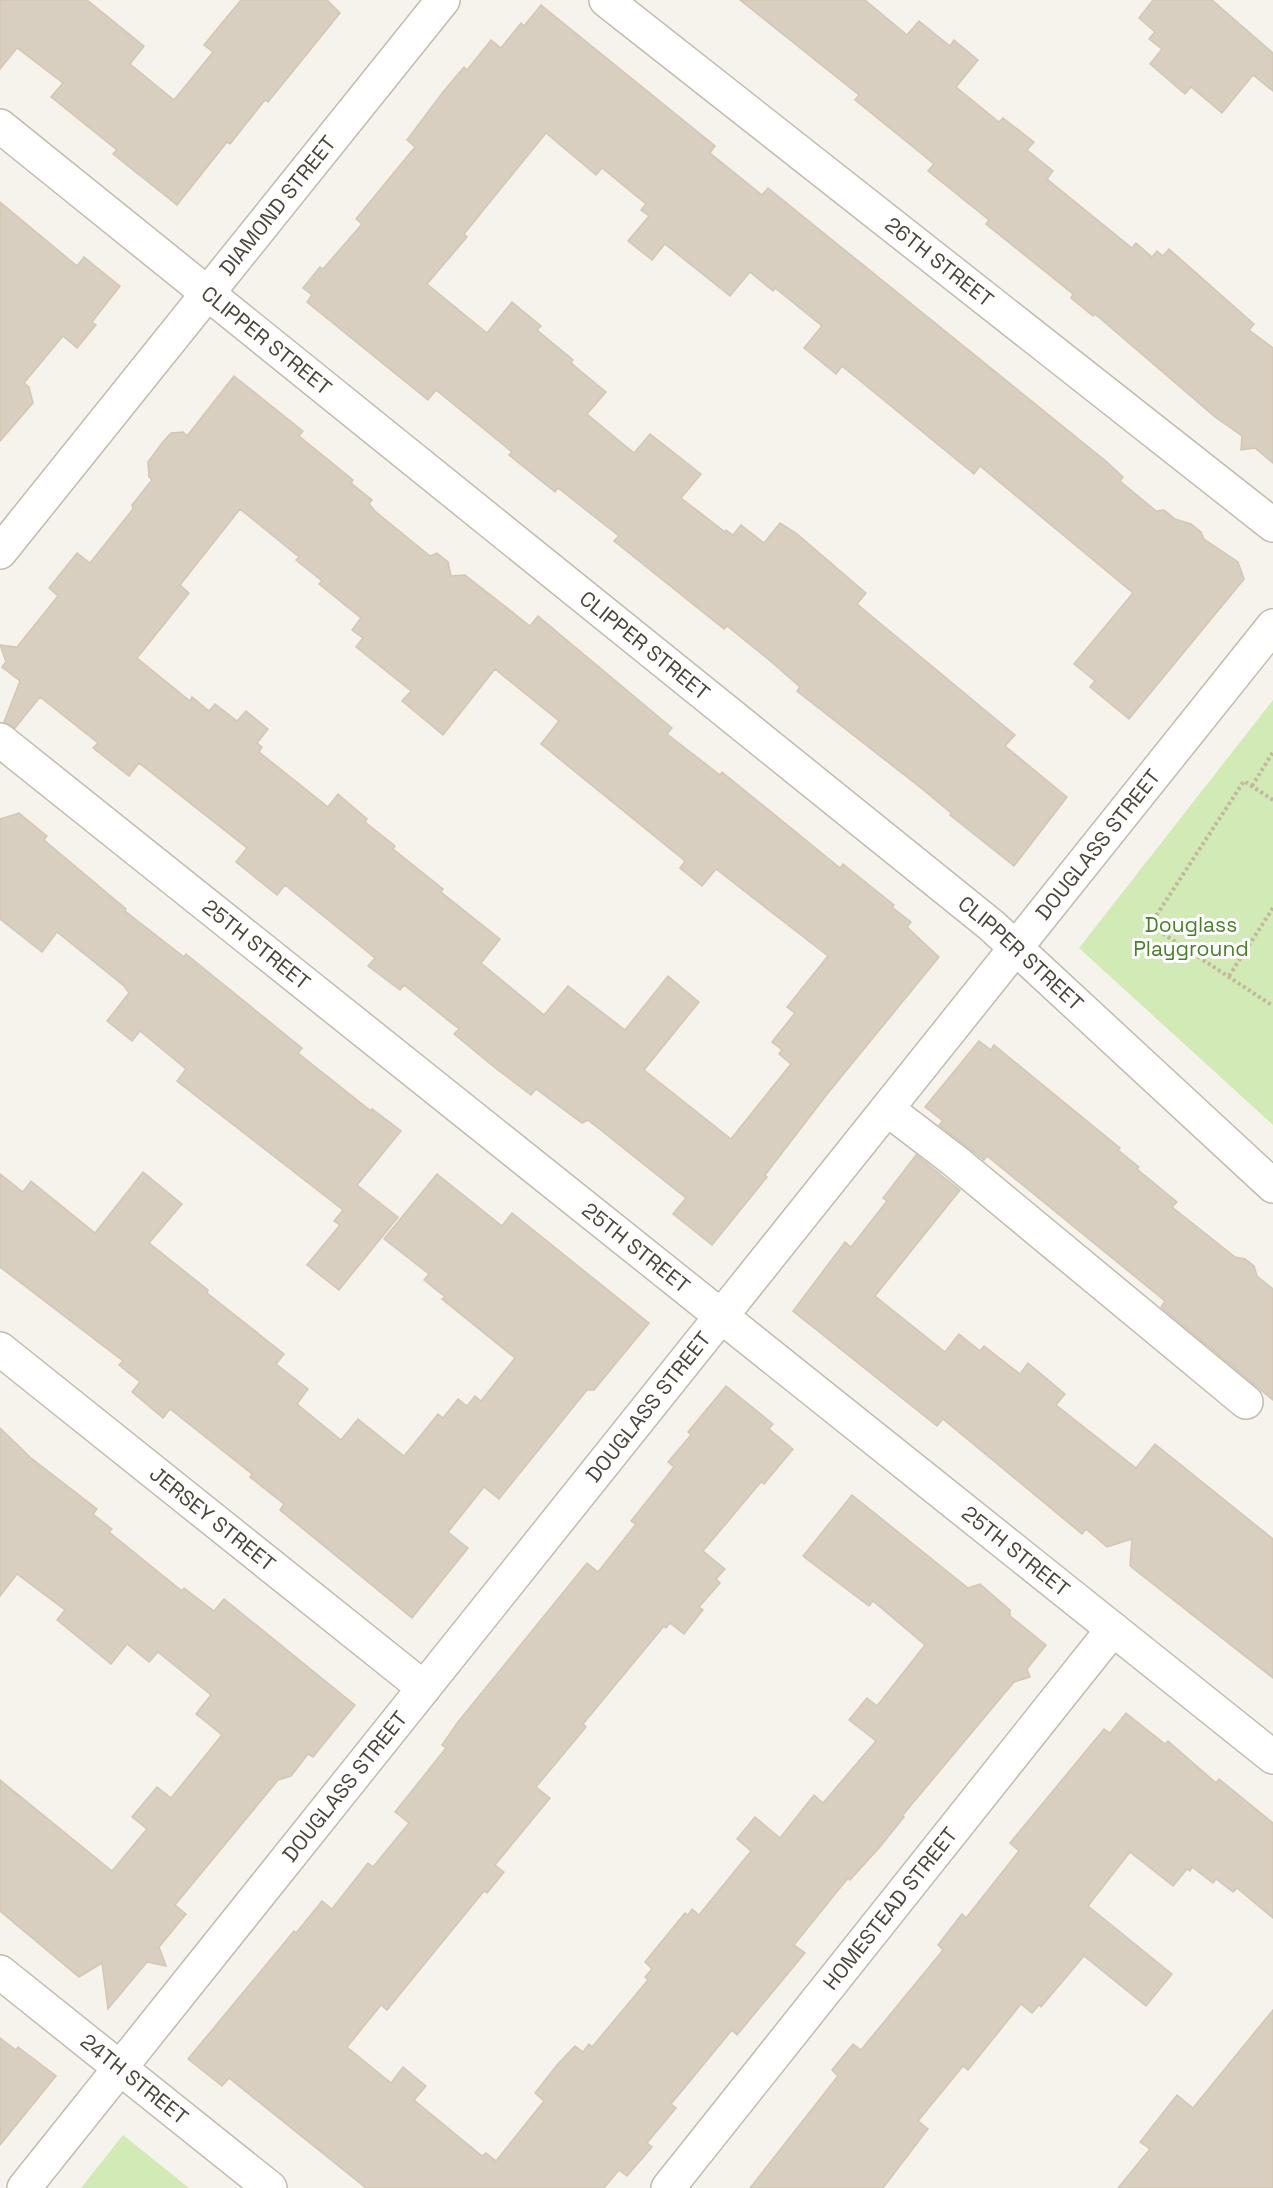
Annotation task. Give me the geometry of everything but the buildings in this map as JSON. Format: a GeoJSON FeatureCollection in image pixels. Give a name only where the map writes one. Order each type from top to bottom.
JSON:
{"type":"FeatureCollection","features":[{"type":"Feature","properties":{"kind":"street","name":"DIAMOND STREET"},"geometry":{"type":"LineString","coordinates":[[0,552],[443,0]]}},
{"type":"Feature","properties":{"kind":"street","name":"26TH STREET"},"geometry":{"type":"LineString","coordinates":[[606,0],[1273,525]]}},
{"type":"Feature","properties":{"kind":"street","name":"CLIPPER STREET"},"geometry":{"type":"LineString","coordinates":[[0,126],[1017,947],[1273,1186]]}},
{"type":"Feature","properties":{"kind":"street","name":"DOUGLASS STREET"},"geometry":{"type":"LineString","coordinates":[[24,2188],[1273,626]]}},
{"type":"Feature","properties":{"kind":"street","name":"25TH STREET"},"geometry":{"type":"LineString","coordinates":[[0,740],[1273,1757]]}},
{"type":"Feature","properties":{"kind":"street"},"geometry":{"type":"LineString","coordinates":[[887,1109],[955,1161],[1246,1402]]}},
{"type":"Feature","properties":{"kind":"street","name":"JERSEY STREET"},"geometry":{"type":"LineString","coordinates":[[0,1349],[424,1688]]}},
{"type":"Feature","properties":{"kind":"street","name":"HOMESTEAD STREET"},"geometry":{"type":"LineString","coordinates":[[669,2188],[1113,1629]]}},
{"type":"Feature","properties":{"kind":"street","name":"24TH STREET"},"geometry":{"type":"LineString","coordinates":[[0,1972],[270,2188]]}},
{"type":"Feature","properties":{"kind":"path"},"geometry":{"type":"LineString","coordinates":[[1252,786],[1273,752]]}},
{"type":"Feature","properties":{"kind":"path"},"geometry":{"type":"LineString","coordinates":[[1273,800],[1244,781],[1150,925],[1273,1006]]}},
{"type":"Feature","properties":{"kind":"path"},"geometry":{"type":"LineString","coordinates":[[1228,976],[1273,908]]}},
{"type":"Feature","properties":{"kind":"green space","name":"Douglass Playground"},"geometry":{"type":"Polygon","coordinates":[[[1273,700],[1273,1125],[1079,948],[1273,700]]]}},
{"type":"Feature","properties":{"kind":"green space"},"geometry":{"type":"Polygon","coordinates":[[[123,2135],[189,2188],[81,2188],[123,2135]]]}}]}
